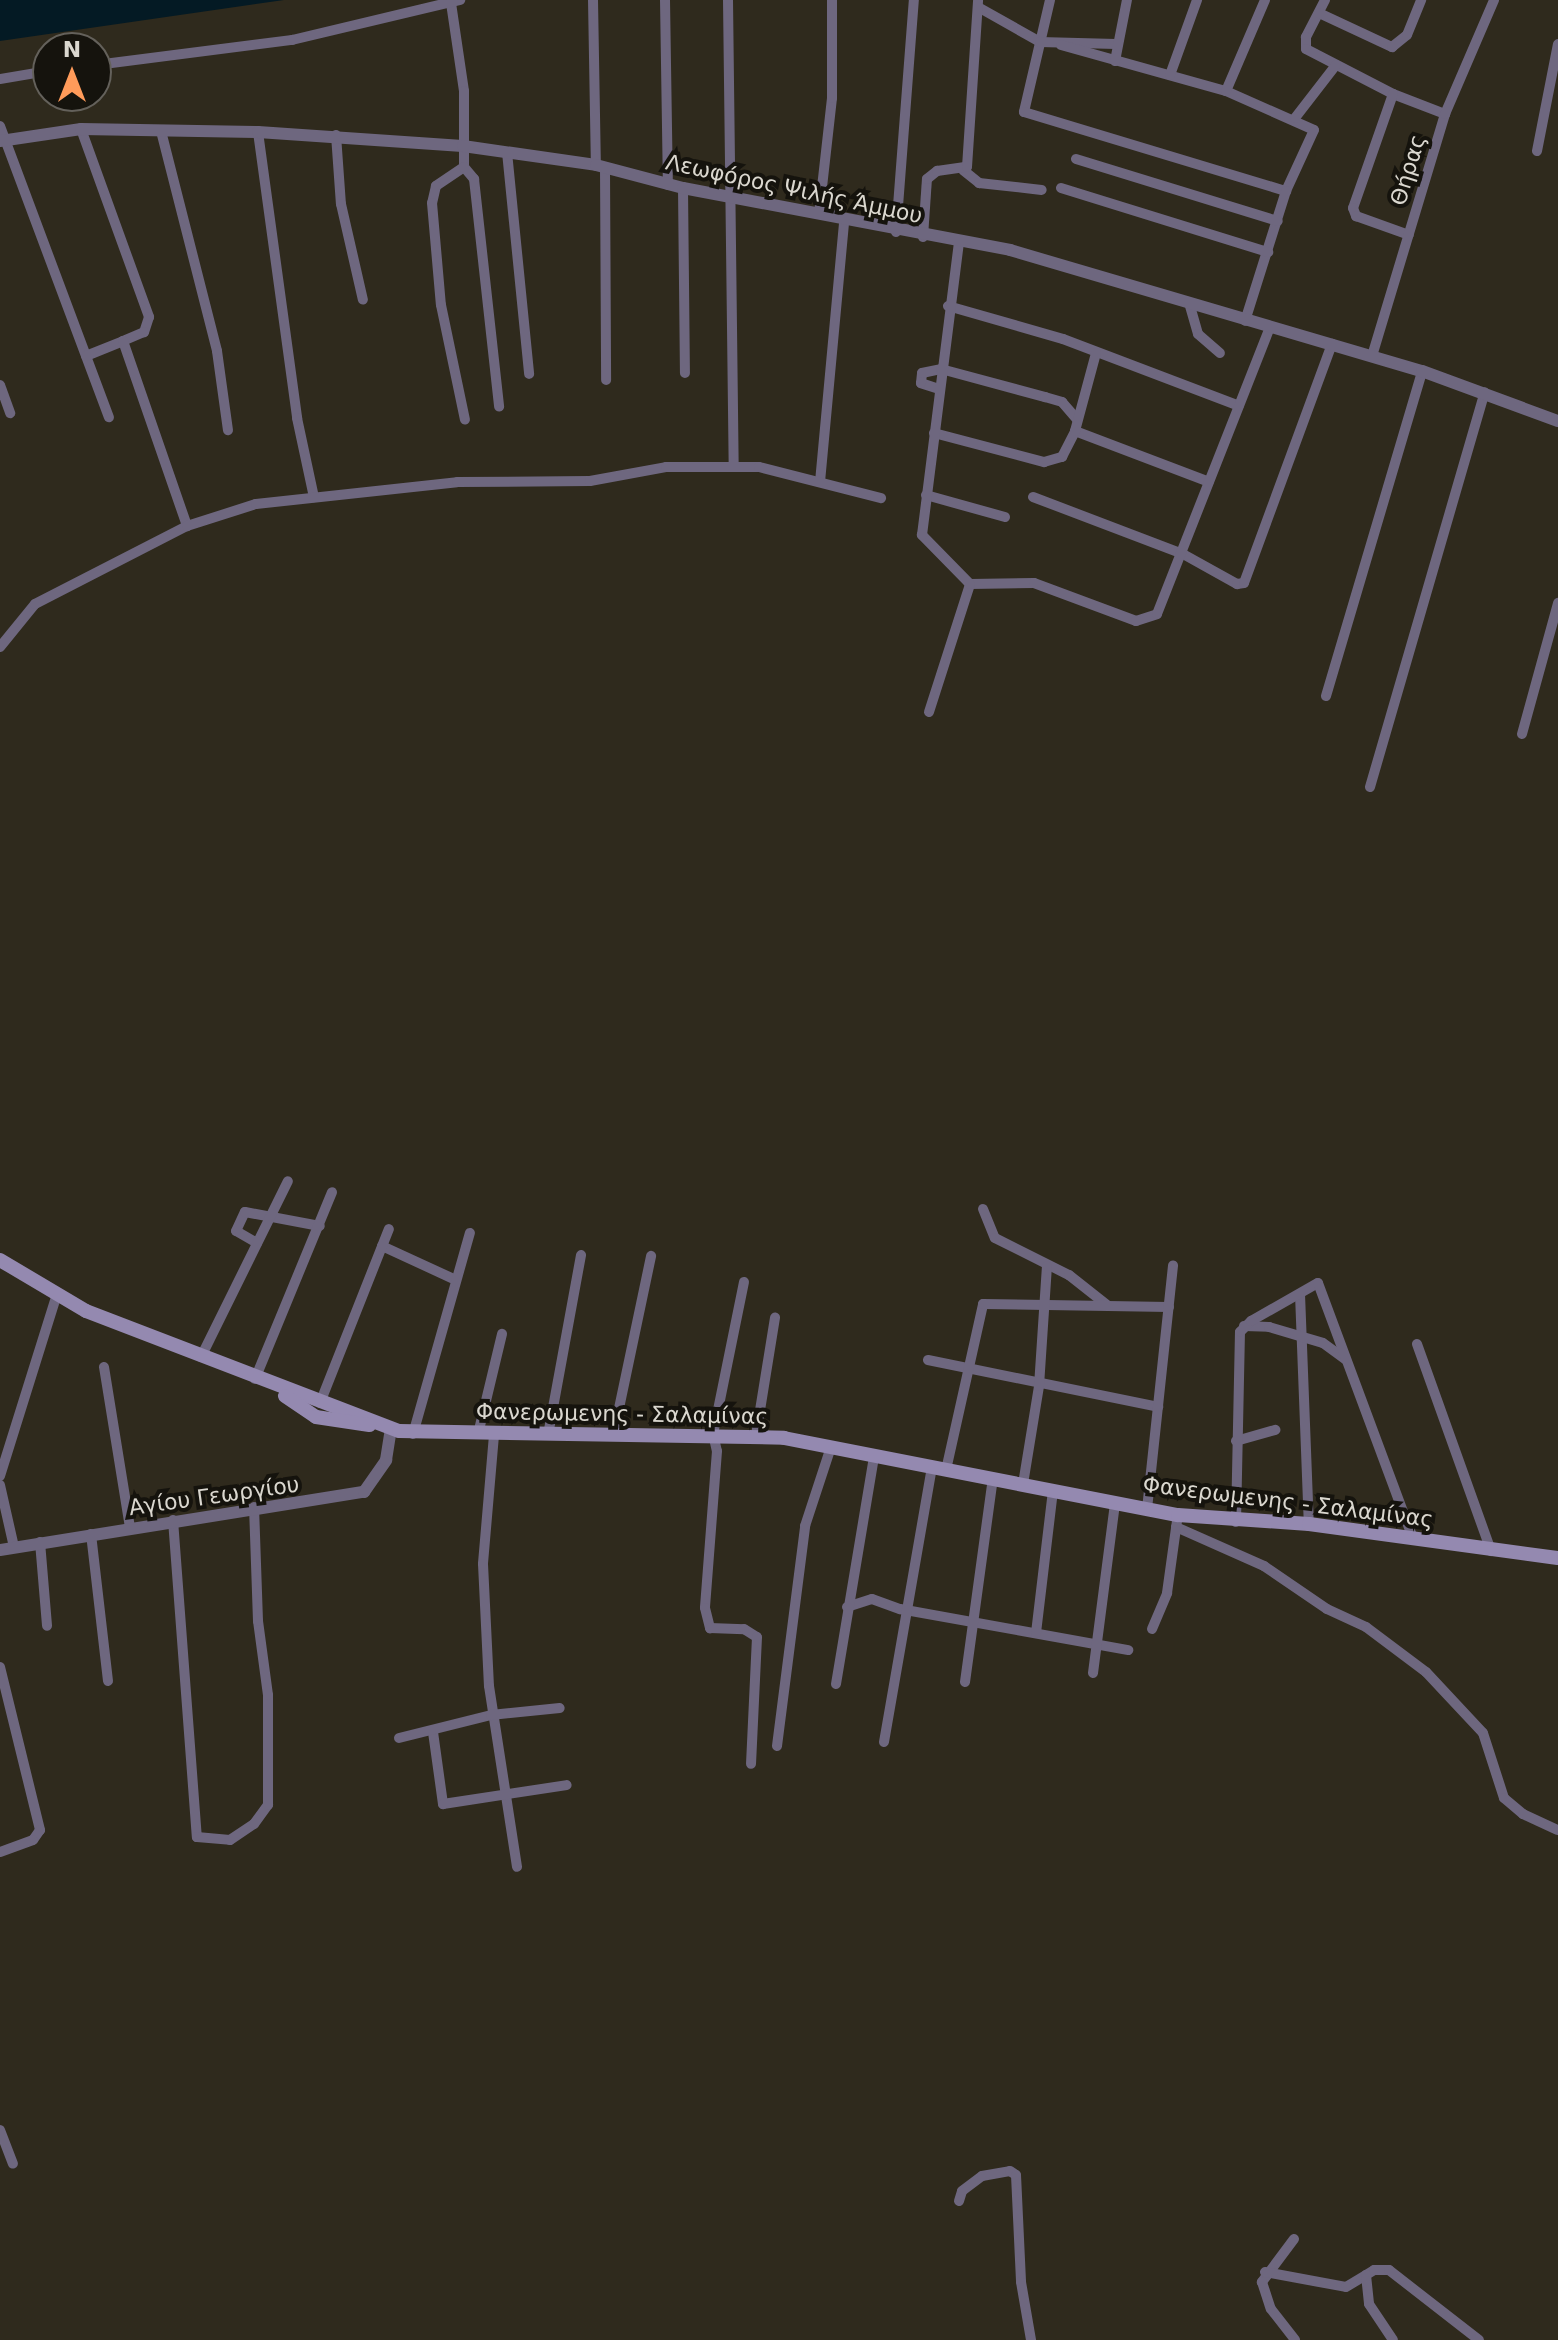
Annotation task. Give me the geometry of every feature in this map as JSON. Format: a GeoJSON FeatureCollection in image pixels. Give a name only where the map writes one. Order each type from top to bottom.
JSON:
{"type":"FeatureCollection","features":[{"type":"Feature","properties":{"kind":"main road","name":"Φανερωμενης - Σαλαμίνας"},"geometry":{"type":"LineString","coordinates":[[0,1260],[56,1297],[270,1385],[384,1427],[413,1434],[614,1432],[756,1435],[1147,1509],[1177,1521],[1309,1524],[1558,1558]]}},
{"type":"Feature","properties":{"kind":"main road"},"geometry":{"type":"LineString","coordinates":[[270,1385],[316,1417],[384,1427]]}},
{"type":"Feature","properties":{"kind":"street"},"geometry":{"type":"LineString","coordinates":[[593,0],[606,380]]}},
{"type":"Feature","properties":{"kind":"street"},"geometry":{"type":"LineString","coordinates":[[665,0],[668,185]]}},
{"type":"Feature","properties":{"kind":"street"},"geometry":{"type":"LineString","coordinates":[[728,0],[734,466]]}},
{"type":"Feature","properties":{"kind":"street"},"geometry":{"type":"LineString","coordinates":[[819,214],[832,98],[832,0]]}},
{"type":"Feature","properties":{"kind":"street"},"geometry":{"type":"LineString","coordinates":[[896,232],[914,0],[905,0]]}},
{"type":"Feature","properties":{"kind":"street"},"geometry":{"type":"LineString","coordinates":[[1050,0],[1023,106],[1030,116],[1286,191]]}},
{"type":"Feature","properties":{"kind":"street"},"geometry":{"type":"LineString","coordinates":[[1115,61],[1127,0]]}},
{"type":"Feature","properties":{"kind":"street"},"geometry":{"type":"LineString","coordinates":[[1170,75],[1197,0]]}},
{"type":"Feature","properties":{"kind":"street"},"geometry":{"type":"LineString","coordinates":[[1226,91],[1265,0]]}},
{"type":"Feature","properties":{"kind":"street"},"geometry":{"type":"LineString","coordinates":[[1325,0],[1306,49],[1393,94],[1445,114]]}},
{"type":"Feature","properties":{"kind":"street"},"geometry":{"type":"LineString","coordinates":[[1319,13],[1392,47],[1407,35],[1421,0]]}},
{"type":"Feature","properties":{"kind":"street","name":"Θήρας"},"geometry":{"type":"LineString","coordinates":[[1372,356],[1445,114],[1494,0]]}},
{"type":"Feature","properties":{"kind":"street"},"geometry":{"type":"LineString","coordinates":[[112,63],[292,40],[455,1],[464,91],[464,167],[474,179],[499,407]]}},
{"type":"Feature","properties":{"kind":"street"},"geometry":{"type":"LineString","coordinates":[[963,170],[978,4],[1040,42],[1061,45],[1226,91],[1310,126],[1314,137],[1286,191],[1245,321]]}},
{"type":"Feature","properties":{"kind":"street"},"geometry":{"type":"LineString","coordinates":[[1061,45],[1116,44]]}},
{"type":"Feature","properties":{"kind":"street"},"geometry":{"type":"LineString","coordinates":[[1537,151],[1558,44]]}},
{"type":"Feature","properties":{"kind":"street"},"geometry":{"type":"LineString","coordinates":[[1295,118],[1336,65]]}},
{"type":"Feature","properties":{"kind":"street"},"geometry":{"type":"LineString","coordinates":[[0,79],[32,74]]}},
{"type":"Feature","properties":{"kind":"street"},"geometry":{"type":"LineString","coordinates":[[1393,94],[1353,208],[1356,216],[1409,235]]}},
{"type":"Feature","properties":{"kind":"street"},"geometry":{"type":"LineString","coordinates":[[0,126],[109,417]]}},
{"type":"Feature","properties":{"kind":"street"},"geometry":{"type":"LineString","coordinates":[[81,129],[149,317],[144,332],[86,356]]}},
{"type":"Feature","properties":{"kind":"street","name":"Λεωφόρος Ψιλής Άμμου"},"geometry":{"type":"LineString","coordinates":[[3,140],[81,129],[336,135],[463,146],[601,166],[668,185],[896,232],[1010,250],[1190,306],[1422,371],[1558,421]]}},
{"type":"Feature","properties":{"kind":"street"},"geometry":{"type":"LineString","coordinates":[[161,131],[217,351],[228,430]]}},
{"type":"Feature","properties":{"kind":"street"},"geometry":{"type":"LineString","coordinates":[[258,132],[297,418],[314,497]]}},
{"type":"Feature","properties":{"kind":"street"},"geometry":{"type":"LineString","coordinates":[[336,135],[341,204],[363,300]]}},
{"type":"Feature","properties":{"kind":"street"},"geometry":{"type":"LineString","coordinates":[[507,152],[529,374]]}},
{"type":"Feature","properties":{"kind":"street"},"geometry":{"type":"LineString","coordinates":[[1076,159],[1278,221]]}},
{"type":"Feature","properties":{"kind":"street"},"geometry":{"type":"LineString","coordinates":[[464,167],[432,191],[441,305],[465,420]]}},
{"type":"Feature","properties":{"kind":"street"},"geometry":{"type":"LineString","coordinates":[[923,237],[927,179],[937,171],[963,170],[979,183],[1042,190]]}},
{"type":"Feature","properties":{"kind":"street"},"geometry":{"type":"LineString","coordinates":[[683,188],[685,373]]}},
{"type":"Feature","properties":{"kind":"street"},"geometry":{"type":"LineString","coordinates":[[1061,188],[1268,252]]}},
{"type":"Feature","properties":{"kind":"street"},"geometry":{"type":"LineString","coordinates":[[820,482],[844,221]]}},
{"type":"Feature","properties":{"kind":"street"},"geometry":{"type":"LineString","coordinates":[[929,712],[970,584],[962,570],[924,542],[926,495],[948,306],[959,241]]}},
{"type":"Feature","properties":{"kind":"street"},"geometry":{"type":"LineString","coordinates":[[948,306],[1096,353],[1239,406]]}},
{"type":"Feature","properties":{"kind":"street"},"geometry":{"type":"LineString","coordinates":[[1190,306],[1198,334],[1220,353]]}},
{"type":"Feature","properties":{"kind":"street"},"geometry":{"type":"LineString","coordinates":[[970,584],[1045,585],[1147,622],[1157,614],[1269,329]]}},
{"type":"Feature","properties":{"kind":"street"},"geometry":{"type":"LineString","coordinates":[[123,341],[187,526]]}},
{"type":"Feature","properties":{"kind":"street"},"geometry":{"type":"LineString","coordinates":[[1033,497],[1183,554],[1237,584],[1244,583],[1332,344]]}},
{"type":"Feature","properties":{"kind":"street"},"geometry":{"type":"LineString","coordinates":[[934,433],[1044,462],[1062,457],[1075,431],[1096,353]]}},
{"type":"Feature","properties":{"kind":"street"},"geometry":{"type":"LineString","coordinates":[[939,389],[926,387],[920,378],[941,369],[1062,402],[1077,419]]}},
{"type":"Feature","properties":{"kind":"street"},"geometry":{"type":"LineString","coordinates":[[1326,696],[1422,371]]}},
{"type":"Feature","properties":{"kind":"street"},"geometry":{"type":"LineString","coordinates":[[0,385],[10,413]]}},
{"type":"Feature","properties":{"kind":"street"},"geometry":{"type":"LineString","coordinates":[[1370,787],[1485,392]]}},
{"type":"Feature","properties":{"kind":"street"},"geometry":{"type":"LineString","coordinates":[[1075,431],[1209,482]]}},
{"type":"Feature","properties":{"kind":"street"},"geometry":{"type":"LineString","coordinates":[[0,647],[27,609],[187,526],[256,504],[457,482],[590,481],[647,468],[734,466],[820,482],[881,498]]}},
{"type":"Feature","properties":{"kind":"street"},"geometry":{"type":"LineString","coordinates":[[926,495],[1005,517]]}},
{"type":"Feature","properties":{"kind":"street"},"geometry":{"type":"LineString","coordinates":[[1522,734],[1558,603]]}},
{"type":"Feature","properties":{"kind":"street"},"geometry":{"type":"LineString","coordinates":[[201,1357],[288,1181]]}},
{"type":"Feature","properties":{"kind":"street"},"geometry":{"type":"LineString","coordinates":[[255,1379],[332,1192]]}},
{"type":"Feature","properties":{"kind":"street"},"geometry":{"type":"LineString","coordinates":[[983,1209],[995,1238],[1073,1277],[1108,1307]]}},
{"type":"Feature","properties":{"kind":"street"},"geometry":{"type":"LineString","coordinates":[[257,1243],[236,1231],[240,1217],[249,1212],[320,1226]]}},
{"type":"Feature","properties":{"kind":"street"},"geometry":{"type":"LineString","coordinates":[[320,1403],[389,1229]]}},
{"type":"Feature","properties":{"kind":"street"},"geometry":{"type":"LineString","coordinates":[[413,1434],[470,1233]]}},
{"type":"Feature","properties":{"kind":"street"},"geometry":{"type":"LineString","coordinates":[[382,1246],[456,1280]]}},
{"type":"Feature","properties":{"kind":"street"},"geometry":{"type":"LineString","coordinates":[[548,1435],[581,1255]]}},
{"type":"Feature","properties":{"kind":"street"},"geometry":{"type":"LineString","coordinates":[[614,1432],[651,1256]]}},
{"type":"Feature","properties":{"kind":"street"},"geometry":{"type":"LineString","coordinates":[[1147,1509],[1173,1265]]}},
{"type":"Feature","properties":{"kind":"street"},"geometry":{"type":"LineString","coordinates":[[1023,1484],[1039,1386],[1047,1266]]}},
{"type":"Feature","properties":{"kind":"street"},"geometry":{"type":"LineString","coordinates":[[744,1282],[713,1434],[717,1451],[706,1623],[744,1629],[757,1637],[751,1764]]}},
{"type":"Feature","properties":{"kind":"street"},"geometry":{"type":"LineString","coordinates":[[1236,1522],[1238,1350],[1244,1326],[1318,1283],[1412,1536]]}},
{"type":"Feature","properties":{"kind":"street"},"geometry":{"type":"LineString","coordinates":[[1300,1294],[1309,1524]]}},
{"type":"Feature","properties":{"kind":"street"},"geometry":{"type":"LineString","coordinates":[[0,1476],[56,1297]]}},
{"type":"Feature","properties":{"kind":"street"},"geometry":{"type":"LineString","coordinates":[[884,1742],[939,1468],[969,1369],[983,1304],[1169,1307]]}},
{"type":"Feature","properties":{"kind":"street"},"geometry":{"type":"LineString","coordinates":[[756,1435],[775,1318]]}},
{"type":"Feature","properties":{"kind":"street"},"geometry":{"type":"LineString","coordinates":[[1244,1326],[1269,1327],[1323,1343],[1345,1359]]}},
{"type":"Feature","properties":{"kind":"street"},"geometry":{"type":"LineString","coordinates":[[478,1434],[502,1334]]}},
{"type":"Feature","properties":{"kind":"street"},"geometry":{"type":"LineString","coordinates":[[1417,1344],[1491,1551]]}},
{"type":"Feature","properties":{"kind":"street"},"geometry":{"type":"LineString","coordinates":[[928,1360],[1039,1386],[1158,1407]]}},
{"type":"Feature","properties":{"kind":"street"},"geometry":{"type":"LineString","coordinates":[[104,1367],[130,1527]]}},
{"type":"Feature","properties":{"kind":"street","name":"Αγίου Γεωργίου"},"geometry":{"type":"LineString","coordinates":[[0,1550],[254,1507],[339,1500],[364,1492],[386,1460],[384,1427]]}},
{"type":"Feature","properties":{"kind":"street"},"geometry":{"type":"LineString","coordinates":[[1236,1441],[1275,1430]]}},
{"type":"Feature","properties":{"kind":"street"},"geometry":{"type":"LineString","coordinates":[[494,1435],[483,1564],[491,1715],[517,1867]]}},
{"type":"Feature","properties":{"kind":"street"},"geometry":{"type":"LineString","coordinates":[[777,1746],[805,1526],[831,1447]]}},
{"type":"Feature","properties":{"kind":"street"},"geometry":{"type":"LineString","coordinates":[[836,1684],[874,1456]]}},
{"type":"Feature","properties":{"kind":"street"},"geometry":{"type":"LineString","coordinates":[[965,1682],[993,1478]]}},
{"type":"Feature","properties":{"kind":"street"},"geometry":{"type":"LineString","coordinates":[[0,1485],[14,1547]]}},
{"type":"Feature","properties":{"kind":"street"},"geometry":{"type":"LineString","coordinates":[[1036,1633],[1053,1490]]}},
{"type":"Feature","properties":{"kind":"street"},"geometry":{"type":"LineString","coordinates":[[1093,1673],[1115,1503]]}},
{"type":"Feature","properties":{"kind":"street"},"geometry":{"type":"LineString","coordinates":[[173,1520],[197,1837],[230,1840],[254,1824],[268,1805],[268,1695],[257,1609],[254,1507]]}},
{"type":"Feature","properties":{"kind":"street"},"geometry":{"type":"LineString","coordinates":[[1152,1629],[1167,1593],[1177,1521],[1264,1566],[1327,1609],[1366,1627],[1426,1672],[1453,1696],[1483,1733],[1504,1798],[1523,1814],[1558,1830]]}},
{"type":"Feature","properties":{"kind":"street"},"geometry":{"type":"LineString","coordinates":[[91,1534],[108,1681]]}},
{"type":"Feature","properties":{"kind":"street"},"geometry":{"type":"LineString","coordinates":[[40,1542],[47,1626]]}},
{"type":"Feature","properties":{"kind":"street"},"geometry":{"type":"LineString","coordinates":[[847,1607],[862,1598],[910,1610],[1128,1650]]}},
{"type":"Feature","properties":{"kind":"street"},"geometry":{"type":"LineString","coordinates":[[0,1667],[40,1830],[33,1840],[0,1852]]}},
{"type":"Feature","properties":{"kind":"street"},"geometry":{"type":"LineString","coordinates":[[399,1738],[433,1732],[491,1715],[560,1708]]}},
{"type":"Feature","properties":{"kind":"street"},"geometry":{"type":"LineString","coordinates":[[433,1732],[440,1802],[567,1785]]}},
{"type":"Feature","properties":{"kind":"street"},"geometry":{"type":"LineString","coordinates":[[0,2130],[13,2164]]}},
{"type":"Feature","properties":{"kind":"street"},"geometry":{"type":"LineString","coordinates":[[959,2201],[962,2191],[982,2176],[1010,2171],[1016,2175],[1023,2306],[1031,2340]]}},
{"type":"Feature","properties":{"kind":"street"},"geometry":{"type":"LineString","coordinates":[[1294,2239],[1265,2272],[1264,2295],[1295,2340]]}},
{"type":"Feature","properties":{"kind":"street"},"geometry":{"type":"LineString","coordinates":[[1265,2272],[1338,2287],[1353,2285],[1366,2275],[1389,2270],[1479,2340]]}},
{"type":"Feature","properties":{"kind":"street"},"geometry":{"type":"LineString","coordinates":[[1366,2275],[1369,2304],[1393,2340]]}},
{"type":"Feature","properties":{"kind":"water"},"geometry":{"type":"Polygon","coordinates":[[[0,0],[284,0],[62,32],[32,32],[32,36],[0,41],[0,0]]]}}]}
